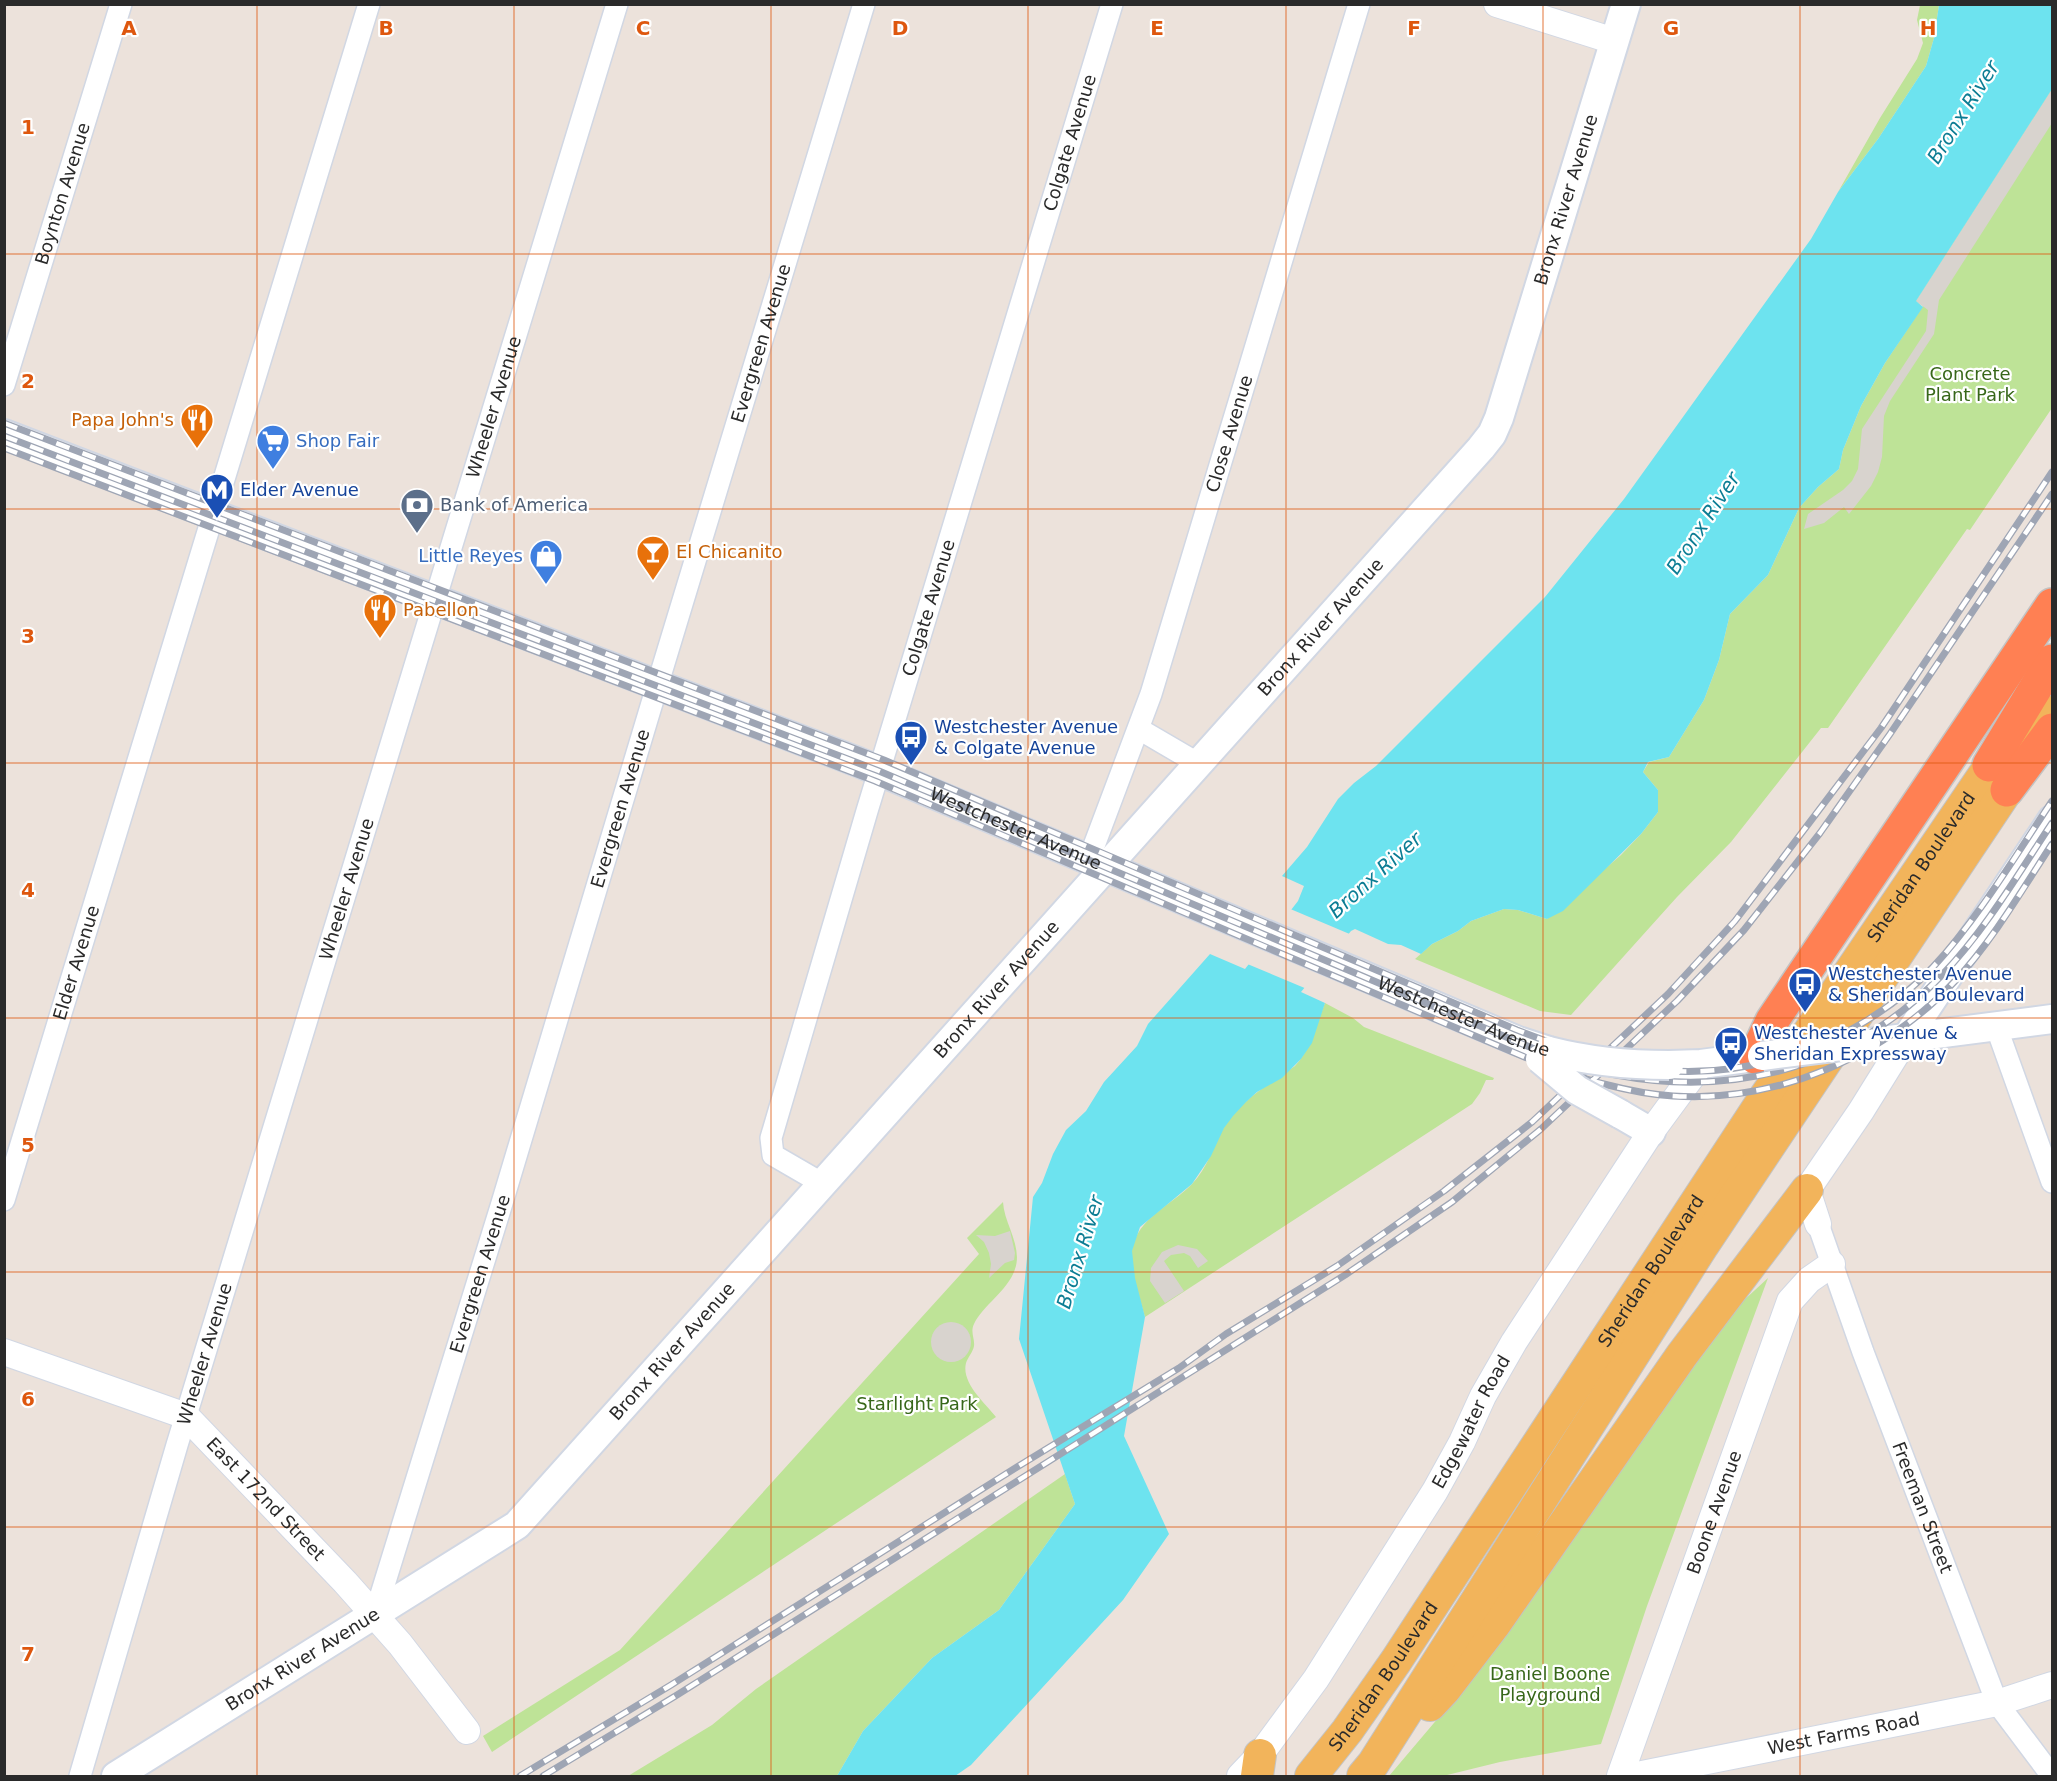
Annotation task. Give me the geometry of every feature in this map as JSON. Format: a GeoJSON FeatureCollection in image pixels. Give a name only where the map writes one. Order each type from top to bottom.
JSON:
{"type":"FeatureCollection","features":[{"type":"Feature","properties":{"kind":"highway"},"geometry":{"type":"LineString","coordinates":[[1758,1056],[1772,1021],[2052,605]]}},
{"type":"Feature","properties":{"kind":"highway"},"geometry":{"type":"LineString","coordinates":[[1998,778],[2052,661]]}},
{"type":"Feature","properties":{"kind":"highway"},"geometry":{"type":"LineString","coordinates":[[1998,778],[2052,730]]}},
{"type":"Feature","properties":{"kind":"main road","name":"Bronx River Avenue"},"geometry":{"type":"LineString","coordinates":[[116,1776],[517,1525],[823,1184],[1098,863],[1199,764],[1474,457],[1492,434],[1499,418],[1626,4]]}},
{"type":"Feature","properties":{"kind":"main road","name":"Westchester Avenue"},"geometry":{"type":"LineString","coordinates":[[4,434],[879,770],[1518,1041],[1545,1055],[1577,1090],[1651,1132]]}},
{"type":"Feature","properties":{"kind":"main road"},"geometry":{"type":"LineString","coordinates":[[1998,778],[2052,680]]}},
{"type":"Feature","properties":{"kind":"main road"},"geometry":{"type":"LineString","coordinates":[[1998,778],[2052,712]]}},
{"type":"Feature","properties":{"kind":"main road","name":"Sheridan Boulevard"},"geometry":{"type":"LineString","coordinates":[[1368,1770],[1998,778]]}},
{"type":"Feature","properties":{"kind":"main road","name":"Sheridan Boulevard"},"geometry":{"type":"LineString","coordinates":[[1311,1776],[1347,1731],[1396,1661],[1765,1097],[1998,778]]}},
{"type":"Feature","properties":{"kind":"main road"},"geometry":{"type":"LineString","coordinates":[[1907,1037],[2052,820]]}},
{"type":"Feature","properties":{"kind":"main road","name":"Westchester Avenue"},"geometry":{"type":"LineString","coordinates":[[1545,1055],[1641,1064],[1701,1064],[2052,1019]]}},
{"type":"Feature","properties":{"kind":"main road"},"geometry":{"type":"LineString","coordinates":[[1368,1770],[1445,1689],[1494,1625],[1682,1354],[1808,1190]]}},
{"type":"Feature","properties":{"kind":"street","name":"Boynton Avenue"},"geometry":{"type":"LineString","coordinates":[[4,385],[121,4]]}},
{"type":"Feature","properties":{"kind":"street","name":"Elder Avenue"},"geometry":{"type":"LineString","coordinates":[[4,1200],[369,4]]}},
{"type":"Feature","properties":{"kind":"street","name":"Wheeler Avenue"},"geometry":{"type":"LineString","coordinates":[[80,1776],[186,1416],[617,4]]}},
{"type":"Feature","properties":{"kind":"street","name":"Evergreen Avenue"},"geometry":{"type":"LineString","coordinates":[[375,1614],[502,1203],[657,683],[864,4]]}},
{"type":"Feature","properties":{"kind":"street","name":"Colgate Avenue"},"geometry":{"type":"LineString","coordinates":[[823,1184],[773,1155],[771,1138],[879,770],[1112,4]]}},
{"type":"Feature","properties":{"kind":"street","name":"Close Avenue"},"geometry":{"type":"LineString","coordinates":[[1098,863],[1359,4]]}},
{"type":"Feature","properties":{"kind":"street"},"geometry":{"type":"LineString","coordinates":[[1497,4],[1614,40]]}},
{"type":"Feature","properties":{"kind":"street"},"geometry":{"type":"LineString","coordinates":[[1139,729],[1199,764]]}},
{"type":"Feature","properties":{"kind":"street"},"geometry":{"type":"LineString","coordinates":[[1996,1026],[2052,1182]]}},
{"type":"Feature","properties":{"kind":"street"},"geometry":{"type":"LineString","coordinates":[[1818,1224],[1808,1190],[1907,1037]]}},
{"type":"Feature","properties":{"kind":"street","name":"Edgewater Road"},"geometry":{"type":"LineString","coordinates":[[1253,1769],[1316,1679],[1407,1536],[1462,1442],[1504,1358],[1651,1132],[1701,1064]]}},
{"type":"Feature","properties":{"kind":"street","name":"Freeman Street"},"geometry":{"type":"LineString","coordinates":[[1818,1224],[1863,1352],[1997,1703],[2052,1776]]}},
{"type":"Feature","properties":{"kind":"street","name":"Boone Avenue"},"geometry":{"type":"LineString","coordinates":[[1620,1776],[1790,1301],[1809,1280],[1832,1264]]}},
{"type":"Feature","properties":{"kind":"street","name":"East 172nd Street"},"geometry":{"type":"LineString","coordinates":[[4,1353],[186,1416],[375,1614],[467,1731]]}},
{"type":"Feature","properties":{"kind":"street","name":"West Farms Road"},"geometry":{"type":"LineString","coordinates":[[1632,1776],[1997,1703],[2052,1685]]}},
{"type":"Feature","properties":{"kind":"green space"},"geometry":{"type":"Polygon","coordinates":[[[1920,5],[1939,5],[1934,38],[1926,66],[1878,139],[1838,192],[1917,59],[1923,43],[1917,20],[1920,5]]]}},
{"type":"Feature","properties":{"kind":"green space","name":"Concrete Plant Park"},"geometry":{"type":"Polygon","coordinates":[[[2052,89],[2052,408],[1970,530],[1967,529],[1828,728],[1821,728],[1731,842],[1677,897],[1571,1015],[1540,1011],[1415,959],[1432,944],[1458,931],[1471,921],[1504,909],[1518,910],[1547,919],[1621,855],[1658,812],[1658,790],[1643,772],[1649,762],[1669,757],[1704,700],[1719,660],[1730,614],[1768,575],[1799,508],[1839,469],[1843,450],[1861,406],[1885,363],[1923,306],[1916,301],[2052,89]]]}},
{"type":"Feature","properties":{"kind":"green space"},"geometry":{"type":"Polygon","coordinates":[[[1325,1003],[1353,1018],[1364,1027],[1494,1078],[1486,1080],[1472,1104],[1145,1317],[1132,1266],[1131,1258],[1135,1239],[1156,1213],[1184,1192],[1197,1178],[1206,1165],[1223,1129],[1237,1110],[1301,1059],[1310,1044],[1325,1003]]]}},
{"type":"Feature","properties":{"kind":"green space","name":"Starlight Park"},"geometry":{"type":"Polygon","coordinates":[[[1003,1202],[1017,1252],[1015,1269],[1007,1284],[983,1310],[974,1324],[972,1330],[974,1346],[965,1370],[970,1385],[996,1417],[492,1752],[483,1736],[620,1650],[979,1254],[967,1238],[1003,1202]]]}},
{"type":"Feature","properties":{"kind":"green space","name":"Daniel Boone Playground"},"geometry":{"type":"Polygon","coordinates":[[[1768,1278],[1647,1606],[1601,1744],[1500,1762],[1443,1776],[1389,1776],[1467,1684],[1719,1330],[1742,1302],[1768,1278]]]}},
{"type":"Feature","properties":{"kind":"green space"},"geometry":{"type":"Polygon","coordinates":[[[1065,1474],[1075,1504],[999,1610],[932,1658],[863,1731],[837,1776],[628,1776],[712,1725],[756,1689],[1065,1474]]]}},
{"type":"Feature","properties":{"kind":"shaded area"},"geometry":{"type":"Polygon","coordinates":[[[2052,89],[2052,123],[1939,300],[1934,334],[1890,401],[1884,416],[1882,457],[1871,486],[1849,514],[1844,507],[1824,523],[1804,529],[1808,514],[1843,490],[1852,481],[1858,469],[1862,429],[1926,331],[1928,310],[1916,301],[2052,89]]]}},
{"type":"Feature","properties":{"kind":"shaded area"},"geometry":{"type":"Polygon","coordinates":[[[1010,1231],[1015,1253],[1014,1260],[1005,1263],[989,1278],[991,1264],[989,1253],[984,1242],[976,1235],[995,1236],[1010,1231]]]}},
{"type":"Feature","properties":{"kind":"shaded area"},"geometry":{"type":"Polygon","coordinates":[[[1178,1245],[1197,1249],[1208,1261],[1198,1268],[1190,1256],[1184,1253],[1171,1255],[1164,1261],[1184,1291],[1165,1303],[1150,1281],[1151,1268],[1162,1252],[1178,1245]]]}},
{"type":"Feature","properties":{"kind":"shaded area"},"geometry":{"type":"Polygon","coordinates":[[[951,1322],[959,1323],[965,1328],[970,1334],[970,1350],[965,1356],[959,1361],[951,1362],[943,1361],[937,1356],[932,1350],[931,1342],[932,1334],[937,1328],[943,1323],[951,1322]]]}},
{"type":"Feature","properties":{"kind":"water","name":"Bronx River"},"geometry":{"type":"Polygon","coordinates":[[[1939,5],[2052,5],[2052,89],[1916,301],[1923,307],[1885,363],[1861,406],[1843,450],[1839,469],[1799,508],[1768,575],[1730,614],[1719,660],[1704,700],[1669,757],[1648,762],[1643,772],[1658,790],[1658,812],[1641,834],[1563,911],[1547,919],[1518,910],[1504,909],[1471,921],[1458,931],[1432,944],[1421,954],[1401,945],[1388,944],[1355,929],[1351,931],[1301,992],[1325,1003],[1312,1043],[1301,1059],[1282,1078],[1257,1092],[1233,1116],[1224,1128],[1211,1156],[1192,1184],[1140,1227],[1132,1251],[1135,1278],[1145,1317],[1124,1436],[1169,1534],[1123,1600],[971,1765],[955,1776],[837,1776],[863,1731],[932,1658],[999,1610],[1075,1504],[1019,1339],[1033,1197],[1042,1183],[1053,1154],[1066,1130],[1086,1111],[1104,1082],[1137,1046],[1148,1024],[1210,954],[1245,969],[1298,901],[1304,886],[1282,876],[1307,847],[1338,799],[1376,766],[1545,597],[1624,499],[1811,239],[1838,192],[1878,139],[1926,66],[1934,38],[1939,5]]]}},
{"type":"Feature","properties":{"kind":"pier"},"geometry":{"type":"Polygon","coordinates":[[[1288,908],[1352,935],[1307,989],[1245,963],[1288,908]]]}},
{"type":"Feature","properties":{"kind":"railway"},"geometry":{"type":"LineString","coordinates":[[4,423],[884,760],[1517,1030],[1614,1063],[1648,1069],[1687,1071],[1726,1069],[1765,1062],[1802,1051],[1839,1036],[1873,1016],[1905,993],[1949,949],[1996,887],[2052,801]]}},
{"type":"Feature","properties":{"kind":"railway"},"geometry":{"type":"LineString","coordinates":[[4,436],[879,771],[1546,1054],[1589,1069],[1616,1075],[1662,1081],[1707,1082],[1751,1077],[1793,1067],[1834,1052],[1873,1031],[1909,1005],[1959,957],[2001,901],[2052,823]]}},
{"type":"Feature","properties":{"kind":"railway"},"geometry":{"type":"LineString","coordinates":[[4,448],[875,781],[1541,1064],[1622,1089],[1673,1096],[1712,1096],[1751,1092],[1827,1069],[1862,1052],[1896,1032],[1927,1008],[1955,981],[1994,932],[2052,844]]}},
{"type":"Feature","properties":{"kind":"railway"},"geometry":{"type":"LineString","coordinates":[[520,1776],[671,1685],[1179,1368],[1226,1334],[1337,1266],[1444,1191],[1532,1122],[1668,994],[1735,921],[1881,728],[2052,472]]}},
{"type":"Feature","properties":{"kind":"railway"},"geometry":{"type":"LineString","coordinates":[[543,1776],[677,1695],[1345,1275],[1452,1202],[1541,1129],[1677,1001],[1744,930],[1820,833],[1890,734],[2052,494]]}},
{"type":"Feature","properties":{"kind":"place","name":"Papa John's"},"geometry":{"type":"Point","coordinates":[197,449]}},
{"type":"Feature","properties":{"kind":"place","name":"Shop Fair"},"geometry":{"type":"Point","coordinates":[273,470]}},
{"type":"Feature","properties":{"kind":"place","name":"Elder Avenue"},"geometry":{"type":"Point","coordinates":[217,519]}},
{"type":"Feature","properties":{"kind":"place","name":"Bank of America"},"geometry":{"type":"Point","coordinates":[417,534]}},
{"type":"Feature","properties":{"kind":"place","name":"El Chicanito"},"geometry":{"type":"Point","coordinates":[653,581]}},
{"type":"Feature","properties":{"kind":"place","name":"Little Reyes"},"geometry":{"type":"Point","coordinates":[546,585]}},
{"type":"Feature","properties":{"kind":"place","name":"Pabellon"},"geometry":{"type":"Point","coordinates":[380,639]}},
{"type":"Feature","properties":{"kind":"place","name":"Westchester Avenue & Colgate Avenue"},"geometry":{"type":"Point","coordinates":[911,766]}},
{"type":"Feature","properties":{"kind":"place","name":"Westchester Avenue & Sheridan Boulevard"},"geometry":{"type":"Point","coordinates":[1805,1013]}},
{"type":"Feature","properties":{"kind":"place","name":"Westchester Avenue & Sheridan Expressway"},"geometry":{"type":"Point","coordinates":[1731,1072]}}]}
